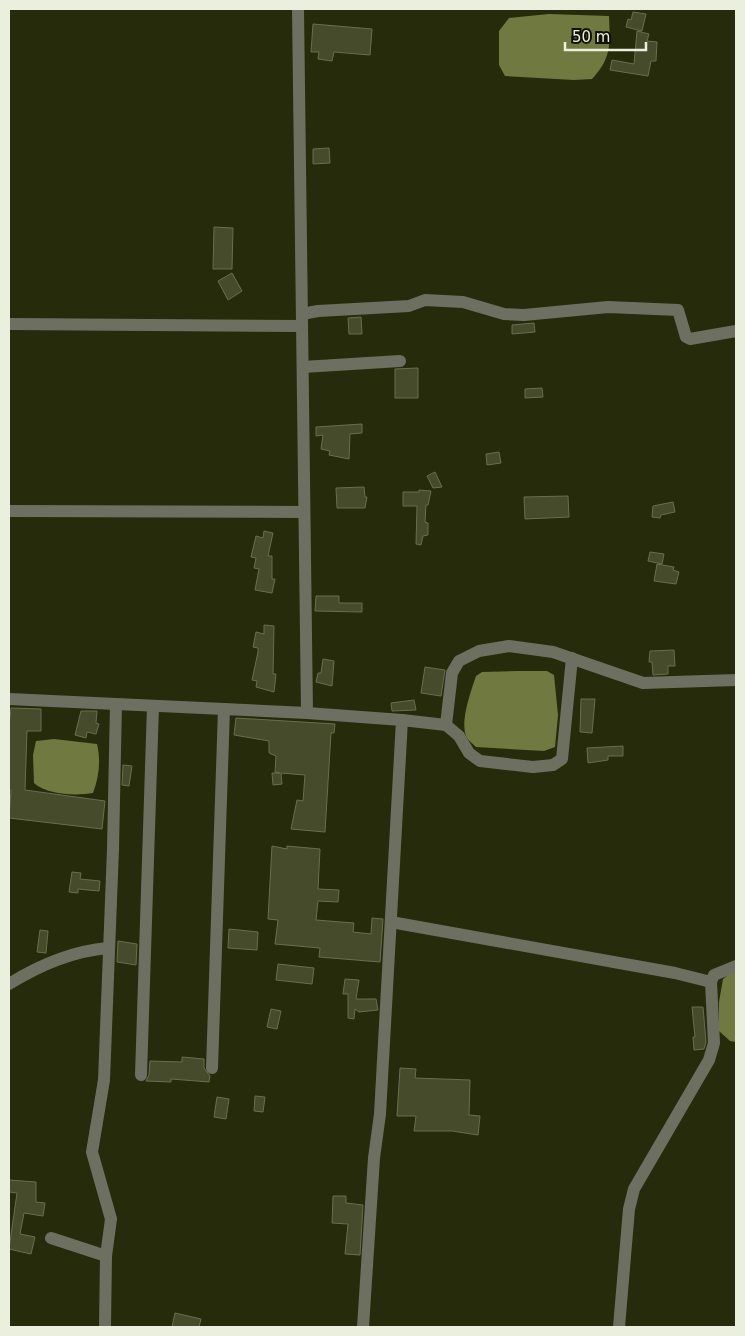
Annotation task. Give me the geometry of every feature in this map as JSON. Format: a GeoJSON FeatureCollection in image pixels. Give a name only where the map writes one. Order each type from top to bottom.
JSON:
{"type":"FeatureCollection","features":[{"type":"Feature","properties":{"kind":"street"},"geometry":{"type":"LineString","coordinates":[[298,9],[307,713]]}},
{"type":"Feature","properties":{"kind":"street"},"geometry":{"type":"LineString","coordinates":[[9,324],[302,320],[318,311],[409,306],[425,300],[463,302],[504,314],[524,315],[608,307],[678,310],[686,337],[690,339],[736,331]]}},
{"type":"Feature","properties":{"kind":"street"},"geometry":{"type":"LineString","coordinates":[[303,367],[400,361]]}},
{"type":"Feature","properties":{"kind":"street"},"geometry":{"type":"LineString","coordinates":[[9,511],[304,512]]}},
{"type":"Feature","properties":{"kind":"street"},"geometry":{"type":"LineString","coordinates":[[446,725],[452,673],[459,661],[479,651],[509,646],[553,652],[643,683],[736,680]]}},
{"type":"Feature","properties":{"kind":"street"},"geometry":{"type":"LineString","coordinates":[[9,699],[307,713],[446,725],[459,736],[469,754],[480,761],[533,767],[553,765],[562,759],[572,658]]}},
{"type":"Feature","properties":{"kind":"street"},"geometry":{"type":"LineString","coordinates":[[105,1327],[106,1256],[111,1219],[92,1152],[104,1080],[113,849],[116,704]]}},
{"type":"Feature","properties":{"kind":"street"},"geometry":{"type":"LineString","coordinates":[[141,1075],[153,706]]}},
{"type":"Feature","properties":{"kind":"street"},"geometry":{"type":"LineString","coordinates":[[212,1068],[224,709]]}},
{"type":"Feature","properties":{"kind":"street"},"geometry":{"type":"LineString","coordinates":[[363,1327],[380,1114],[402,720]]}},
{"type":"Feature","properties":{"kind":"street"},"geometry":{"type":"LineString","coordinates":[[391,922],[675,973],[711,982]]}},
{"type":"Feature","properties":{"kind":"street"},"geometry":{"type":"LineString","coordinates":[[9,984],[28,972],[87,950],[108,948]]}},
{"type":"Feature","properties":{"kind":"street"},"geometry":{"type":"LineString","coordinates":[[618,1327],[629,1209],[634,1189],[709,1060],[714,1043],[711,982],[714,975],[736,966]]}},
{"type":"Feature","properties":{"kind":"street"},"geometry":{"type":"LineString","coordinates":[[51,1238],[106,1256]]}},
{"type":"Feature","properties":{"kind":"shaded area"},"geometry":{"type":"Polygon","coordinates":[[[549,14],[609,16],[608,50],[603,64],[592,79],[574,80],[505,76],[499,65],[499,31],[509,18],[549,14]]]}},
{"type":"Feature","properties":{"kind":"shaded area"},"geometry":{"type":"Polygon","coordinates":[[[547,671],[554,675],[558,715],[555,747],[544,751],[476,747],[467,738],[464,725],[471,690],[476,676],[482,672],[547,671]]]}},
{"type":"Feature","properties":{"kind":"shaded area"},"geometry":{"type":"Polygon","coordinates":[[[54,739],[97,744],[99,769],[93,793],[62,794],[46,790],[34,783],[33,755],[36,741],[54,739]]]}},
{"type":"Feature","properties":{"kind":"shaded area"},"geometry":{"type":"Polygon","coordinates":[[[736,969],[736,1042],[730,1041],[719,1031],[719,1002],[723,979],[736,969]]]}},
{"type":"Feature","properties":{"kind":"building"},"geometry":{"type":"Polygon","coordinates":[[[633,12],[646,14],[642,31],[626,27],[628,19],[631,20],[633,12]]]}},
{"type":"Feature","properties":{"kind":"building"},"geometry":{"type":"Polygon","coordinates":[[[313,24],[372,29],[370,55],[334,52],[332,61],[318,59],[319,52],[311,52],[313,24]]]}},
{"type":"Feature","properties":{"kind":"building"},"geometry":{"type":"Polygon","coordinates":[[[637,31],[649,34],[647,41],[657,42],[656,61],[651,61],[648,76],[610,70],[612,60],[634,64],[637,31]]]}},
{"type":"Feature","properties":{"kind":"building"},"geometry":{"type":"Polygon","coordinates":[[[329,148],[330,163],[313,164],[313,149],[329,148]]]}},
{"type":"Feature","properties":{"kind":"building"},"geometry":{"type":"Polygon","coordinates":[[[214,227],[233,228],[232,269],[213,269],[214,227]]]}},
{"type":"Feature","properties":{"kind":"building"},"geometry":{"type":"Polygon","coordinates":[[[232,273],[242,291],[228,300],[218,281],[232,273]]]}},
{"type":"Feature","properties":{"kind":"building"},"geometry":{"type":"Polygon","coordinates":[[[361,317],[362,334],[349,334],[348,318],[361,317]]]}},
{"type":"Feature","properties":{"kind":"building"},"geometry":{"type":"Polygon","coordinates":[[[534,323],[535,332],[512,334],[512,325],[534,323]]]}},
{"type":"Feature","properties":{"kind":"building"},"geometry":{"type":"Polygon","coordinates":[[[418,368],[418,398],[395,398],[395,369],[418,368]]]}},
{"type":"Feature","properties":{"kind":"building"},"geometry":{"type":"Polygon","coordinates":[[[542,388],[543,397],[525,398],[525,389],[542,388]]]}},
{"type":"Feature","properties":{"kind":"building"},"geometry":{"type":"Polygon","coordinates":[[[362,424],[362,433],[350,434],[349,459],[329,455],[330,451],[321,449],[323,435],[316,436],[316,427],[362,424]]]}},
{"type":"Feature","properties":{"kind":"building"},"geometry":{"type":"Polygon","coordinates":[[[499,452],[501,463],[487,465],[486,454],[499,452]]]}},
{"type":"Feature","properties":{"kind":"building"},"geometry":{"type":"Polygon","coordinates":[[[435,472],[442,487],[433,488],[427,476],[435,472]]]}},
{"type":"Feature","properties":{"kind":"building"},"geometry":{"type":"Polygon","coordinates":[[[364,487],[365,497],[367,497],[365,508],[337,508],[336,488],[364,487]]]}},
{"type":"Feature","properties":{"kind":"building"},"geometry":{"type":"Polygon","coordinates":[[[419,490],[431,491],[428,505],[426,505],[425,522],[428,523],[428,535],[423,536],[421,545],[416,544],[417,506],[403,506],[403,492],[419,492],[419,490]]]}},
{"type":"Feature","properties":{"kind":"building"},"geometry":{"type":"Polygon","coordinates":[[[568,496],[569,517],[525,519],[524,497],[568,496]]]}},
{"type":"Feature","properties":{"kind":"building"},"geometry":{"type":"Polygon","coordinates":[[[673,502],[675,512],[661,515],[660,518],[652,517],[653,506],[673,502]]]}},
{"type":"Feature","properties":{"kind":"building"},"geometry":{"type":"Polygon","coordinates":[[[264,531],[273,533],[268,556],[272,556],[272,579],[275,579],[272,593],[255,590],[259,569],[254,568],[256,558],[251,557],[256,536],[263,538],[264,531]]]}},
{"type":"Feature","properties":{"kind":"building"},"geometry":{"type":"Polygon","coordinates":[[[650,552],[664,554],[662,564],[648,561],[650,552]]]}},
{"type":"Feature","properties":{"kind":"building"},"geometry":{"type":"Polygon","coordinates":[[[657,564],[674,567],[673,570],[679,572],[676,584],[654,581],[657,564]]]}},
{"type":"Feature","properties":{"kind":"building"},"geometry":{"type":"Polygon","coordinates":[[[316,596],[339,596],[339,603],[362,603],[362,612],[315,611],[316,596]]]}},
{"type":"Feature","properties":{"kind":"building"},"geometry":{"type":"Polygon","coordinates":[[[264,625],[274,626],[273,674],[276,674],[274,692],[256,687],[257,681],[252,680],[258,652],[258,648],[253,647],[256,632],[264,634],[264,625]]]}},
{"type":"Feature","properties":{"kind":"building"},"geometry":{"type":"Polygon","coordinates":[[[674,650],[675,666],[668,666],[668,674],[653,675],[652,662],[649,662],[650,651],[674,650]]]}},
{"type":"Feature","properties":{"kind":"building"},"geometry":{"type":"Polygon","coordinates":[[[323,659],[334,661],[332,686],[316,682],[318,673],[321,673],[323,659]]]}},
{"type":"Feature","properties":{"kind":"building"},"geometry":{"type":"Polygon","coordinates":[[[425,667],[445,670],[441,696],[421,693],[425,667]]]}},
{"type":"Feature","properties":{"kind":"building"},"geometry":{"type":"Polygon","coordinates":[[[581,699],[595,699],[592,733],[580,732],[581,699]]]}},
{"type":"Feature","properties":{"kind":"building"},"geometry":{"type":"Polygon","coordinates":[[[414,700],[416,710],[392,711],[391,703],[414,700]]]}},
{"type":"Feature","properties":{"kind":"building"},"geometry":{"type":"Polygon","coordinates":[[[11,708],[41,709],[41,731],[27,731],[25,790],[105,801],[102,829],[9,818],[11,790],[9,790],[9,726],[11,708]]]}},
{"type":"Feature","properties":{"kind":"building"},"geometry":{"type":"Polygon","coordinates":[[[81,711],[97,711],[96,723],[99,724],[96,734],[87,732],[86,738],[75,735],[81,711]]]}},
{"type":"Feature","properties":{"kind":"building"},"geometry":{"type":"Polygon","coordinates":[[[236,718],[335,724],[334,733],[331,733],[325,832],[291,829],[297,800],[303,801],[305,775],[281,773],[282,784],[273,785],[272,773],[280,773],[275,772],[276,756],[269,753],[269,741],[234,735],[236,718]]]}},
{"type":"Feature","properties":{"kind":"building"},"geometry":{"type":"Polygon","coordinates":[[[623,746],[623,756],[608,756],[608,760],[588,763],[587,748],[623,746]]]}},
{"type":"Feature","properties":{"kind":"building"},"geometry":{"type":"Polygon","coordinates":[[[123,765],[132,766],[129,786],[122,785],[123,765]]]}},
{"type":"Feature","properties":{"kind":"building"},"geometry":{"type":"Polygon","coordinates":[[[272,846],[287,849],[287,846],[320,849],[318,889],[339,890],[338,902],[318,901],[316,920],[354,923],[353,932],[371,934],[372,918],[383,919],[380,962],[319,957],[320,948],[275,944],[278,920],[268,919],[272,846]]]}},
{"type":"Feature","properties":{"kind":"building"},"geometry":{"type":"Polygon","coordinates":[[[72,872],[81,873],[80,879],[100,881],[99,891],[78,889],[78,893],[69,892],[72,872]]]}},
{"type":"Feature","properties":{"kind":"building"},"geometry":{"type":"Polygon","coordinates":[[[229,929],[258,932],[257,950],[228,948],[229,929]]]}},
{"type":"Feature","properties":{"kind":"building"},"geometry":{"type":"Polygon","coordinates":[[[40,930],[48,931],[46,953],[37,952],[40,930]]]}},
{"type":"Feature","properties":{"kind":"building"},"geometry":{"type":"Polygon","coordinates":[[[118,941],[137,944],[136,965],[117,962],[118,941]]]}},
{"type":"Feature","properties":{"kind":"building"},"geometry":{"type":"Polygon","coordinates":[[[278,964],[314,968],[312,984],[276,980],[278,964]]]}},
{"type":"Feature","properties":{"kind":"building"},"geometry":{"type":"Polygon","coordinates":[[[345,979],[359,980],[356,999],[376,999],[378,1010],[359,1012],[355,1009],[354,1019],[348,1018],[348,994],[343,994],[345,979]]]}},
{"type":"Feature","properties":{"kind":"building"},"geometry":{"type":"Polygon","coordinates":[[[692,1007],[703,1007],[706,1042],[704,1049],[694,1050],[693,1037],[695,1037],[692,1007]]]}},
{"type":"Feature","properties":{"kind":"building"},"geometry":{"type":"Polygon","coordinates":[[[271,1009],[281,1011],[277,1029],[267,1027],[271,1009]]]}},
{"type":"Feature","properties":{"kind":"building"},"geometry":{"type":"Polygon","coordinates":[[[182,1057],[204,1059],[204,1068],[210,1076],[209,1082],[171,1079],[171,1082],[146,1081],[149,1075],[150,1061],[182,1062],[182,1057]]]}},
{"type":"Feature","properties":{"kind":"building"},"geometry":{"type":"Polygon","coordinates":[[[400,1068],[416,1069],[415,1078],[470,1080],[469,1115],[480,1116],[478,1135],[452,1131],[414,1131],[416,1116],[397,1116],[400,1068]]]}},
{"type":"Feature","properties":{"kind":"building"},"geometry":{"type":"Polygon","coordinates":[[[255,1096],[265,1097],[263,1112],[254,1111],[255,1096]]]}},
{"type":"Feature","properties":{"kind":"building"},"geometry":{"type":"Polygon","coordinates":[[[217,1097],[229,1099],[226,1119],[214,1117],[217,1097]]]}},
{"type":"Feature","properties":{"kind":"building"},"geometry":{"type":"Polygon","coordinates":[[[9,1180],[36,1182],[36,1202],[45,1203],[43,1216],[24,1213],[20,1234],[35,1237],[31,1254],[9,1249],[17,1193],[9,1192],[9,1180]]]}},
{"type":"Feature","properties":{"kind":"building"},"geometry":{"type":"Polygon","coordinates":[[[333,1196],[346,1196],[346,1203],[363,1205],[360,1255],[345,1254],[348,1224],[332,1223],[333,1196]]]}},
{"type":"Feature","properties":{"kind":"building"},"geometry":{"type":"Polygon","coordinates":[[[175,1313],[201,1319],[199,1327],[172,1327],[175,1313]]]}}]}
